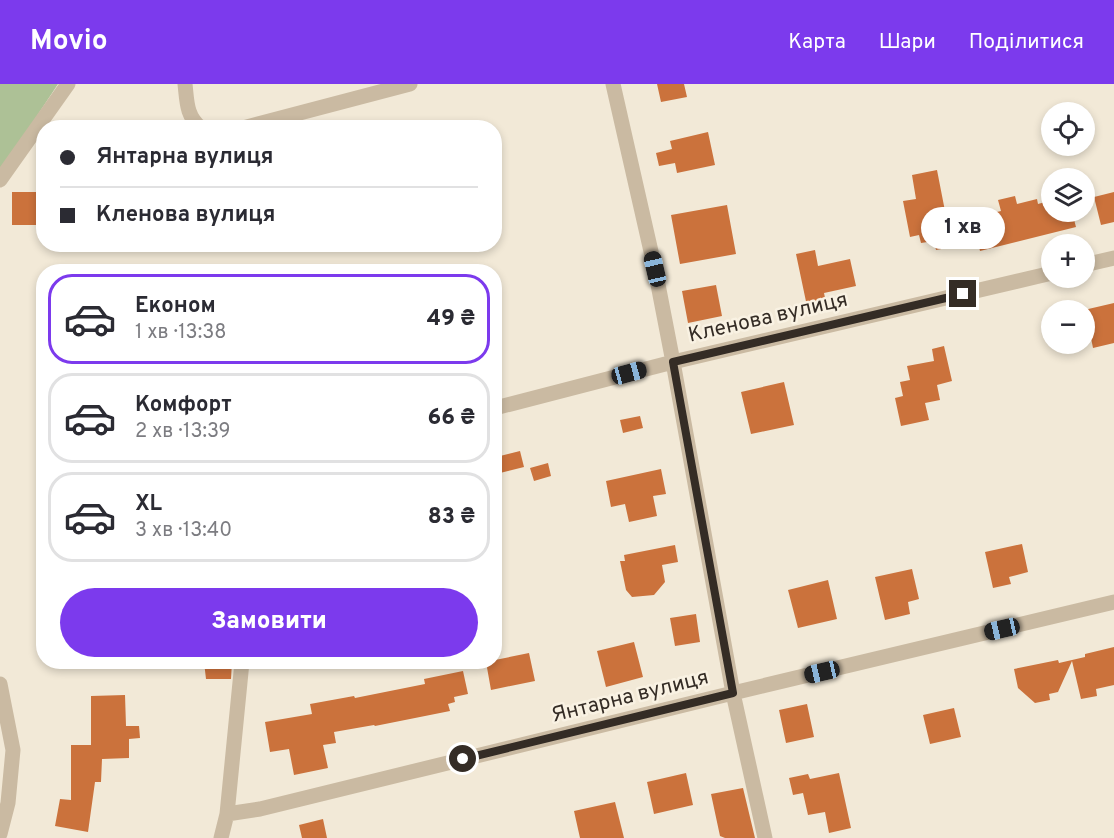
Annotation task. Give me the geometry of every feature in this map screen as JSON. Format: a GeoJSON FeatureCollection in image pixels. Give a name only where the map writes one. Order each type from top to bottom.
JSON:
{"type":"FeatureCollection","features":[{"type":"Feature","properties":{"kind":"street"},"geometry":{"type":"LineString","coordinates":[[42,120],[68,84]]}},
{"type":"Feature","properties":{"kind":"street"},"geometry":{"type":"LineString","coordinates":[[185,84],[188,110],[193,120]]}},
{"type":"Feature","properties":{"kind":"street"},"geometry":{"type":"LineString","coordinates":[[273,120],[410,84]]}},
{"type":"Feature","properties":{"kind":"street"},"geometry":{"type":"LineString","coordinates":[[613,84],[655,269],[733,693],[765,838]]}},
{"type":"Feature","properties":{"kind":"street"},"geometry":{"type":"LineString","coordinates":[[0,180],[36,129]]}},
{"type":"Feature","properties":{"kind":"street"},"geometry":{"type":"LineString","coordinates":[[1095,262],[1114,258]]}},
{"type":"Feature","properties":{"kind":"street","name":"Кленова вулиця"},"geometry":{"type":"LineString","coordinates":[[502,406],[673,362],[1041,276]]}},
{"type":"Feature","properties":{"kind":"street","name":"Янтарна вулиця"},"geometry":{"type":"LineString","coordinates":[[226,814],[272,806],[733,693],[1114,603]]}},
{"type":"Feature","properties":{"kind":"street"},"geometry":{"type":"LineString","coordinates":[[221,838],[226,814],[241,669]]}},
{"type":"Feature","properties":{"kind":"street"},"geometry":{"type":"LineString","coordinates":[[0,684],[13,750],[8,802],[0,834]]}},
{"type":"Feature","properties":{"kind":"green space"},"geometry":{"type":"Polygon","coordinates":[[[0,84],[58,84],[0,172],[0,84]]]}},
{"type":"Feature","properties":{"kind":"building"},"geometry":{"type":"Polygon","coordinates":[[[657,84],[684,84],[687,97],[661,102],[657,84]]]}},
{"type":"Feature","properties":{"kind":"building"},"geometry":{"type":"Polygon","coordinates":[[[708,132],[715,165],[677,173],[675,163],[659,166],[656,153],[672,149],[670,141],[708,132]]]}},
{"type":"Feature","properties":{"kind":"building"},"geometry":{"type":"Polygon","coordinates":[[[937,170],[952,247],[936,250],[934,241],[921,243],[919,235],[910,237],[903,201],[916,199],[912,175],[937,170]]]}},
{"type":"Feature","properties":{"kind":"building"},"geometry":{"type":"Polygon","coordinates":[[[12,192],[36,192],[36,225],[12,225],[12,192]]]}},
{"type":"Feature","properties":{"kind":"building"},"geometry":{"type":"Polygon","coordinates":[[[1114,192],[1114,222],[1101,225],[1095,197],[1114,192]]]}},
{"type":"Feature","properties":{"kind":"building"},"geometry":{"type":"Polygon","coordinates":[[[1015,196],[1017,204],[1037,199],[1038,204],[1041,203],[1041,222],[1075,222],[1076,227],[980,251],[972,218],[1001,211],[998,200],[1015,196]]]}},
{"type":"Feature","properties":{"kind":"building"},"geometry":{"type":"Polygon","coordinates":[[[727,205],[736,254],[680,264],[671,215],[727,205]]]}},
{"type":"Feature","properties":{"kind":"building"},"geometry":{"type":"Polygon","coordinates":[[[815,250],[818,266],[850,259],[856,286],[824,293],[827,307],[808,311],[796,254],[815,250]]]}},
{"type":"Feature","properties":{"kind":"building"},"geometry":{"type":"Polygon","coordinates":[[[716,285],[722,316],[688,323],[682,291],[716,285]]]}},
{"type":"Feature","properties":{"kind":"building"},"geometry":{"type":"Polygon","coordinates":[[[1114,303],[1114,343],[1095,348],[1095,307],[1114,303]]]}},
{"type":"Feature","properties":{"kind":"building"},"geometry":{"type":"Polygon","coordinates":[[[944,346],[952,381],[937,385],[940,400],[925,403],[929,420],[901,426],[895,398],[903,396],[900,382],[910,380],[907,366],[934,361],[932,349],[944,346]]]}},
{"type":"Feature","properties":{"kind":"building"},"geometry":{"type":"Polygon","coordinates":[[[784,382],[794,425],[751,434],[741,392],[784,382]]]}},
{"type":"Feature","properties":{"kind":"building"},"geometry":{"type":"Polygon","coordinates":[[[640,416],[643,428],[623,433],[620,420],[640,416]]]}},
{"type":"Feature","properties":{"kind":"building"},"geometry":{"type":"Polygon","coordinates":[[[520,451],[524,467],[502,472],[502,456],[520,451]]]}},
{"type":"Feature","properties":{"kind":"building"},"geometry":{"type":"Polygon","coordinates":[[[548,463],[551,476],[534,481],[530,468],[548,463]]]}},
{"type":"Feature","properties":{"kind":"building"},"geometry":{"type":"Polygon","coordinates":[[[661,469],[666,494],[653,496],[657,516],[629,522],[625,504],[611,507],[606,481],[661,469]]]}},
{"type":"Feature","properties":{"kind":"building"},"geometry":{"type":"Polygon","coordinates":[[[1022,544],[1028,572],[1009,577],[1011,584],[993,588],[985,552],[1022,544]]]}},
{"type":"Feature","properties":{"kind":"building"},"geometry":{"type":"Polygon","coordinates":[[[675,545],[678,562],[662,565],[665,582],[654,595],[632,597],[626,590],[620,561],[625,561],[624,555],[675,545]]]}},
{"type":"Feature","properties":{"kind":"building"},"geometry":{"type":"Polygon","coordinates":[[[912,569],[919,599],[908,602],[910,614],[885,620],[875,577],[912,569]]]}},
{"type":"Feature","properties":{"kind":"building"},"geometry":{"type":"Polygon","coordinates":[[[828,580],[837,619],[798,628],[788,590],[828,580]]]}},
{"type":"Feature","properties":{"kind":"building"},"geometry":{"type":"Polygon","coordinates":[[[696,614],[700,642],[675,646],[670,618],[696,614]]]}},
{"type":"Feature","properties":{"kind":"building"},"geometry":{"type":"Polygon","coordinates":[[[634,642],[643,677],[606,687],[597,651],[634,642]]]}},
{"type":"Feature","properties":{"kind":"building"},"geometry":{"type":"Polygon","coordinates":[[[1114,647],[1114,685],[1096,689],[1097,696],[1081,699],[1072,661],[1058,692],[1049,694],[1050,700],[1035,703],[1018,688],[1014,669],[1058,660],[1059,663],[1114,647]]]}},
{"type":"Feature","properties":{"kind":"building"},"geometry":{"type":"Polygon","coordinates":[[[529,653],[535,681],[491,690],[487,669],[502,669],[502,659],[529,653]]]}},
{"type":"Feature","properties":{"kind":"building"},"geometry":{"type":"Polygon","coordinates":[[[205,669],[232,669],[231,679],[206,679],[205,669]]]}},
{"type":"Feature","properties":{"kind":"building"},"geometry":{"type":"Polygon","coordinates":[[[463,671],[468,694],[454,697],[455,702],[448,704],[450,711],[334,732],[336,743],[323,745],[328,768],[294,775],[289,749],[270,752],[265,722],[312,714],[310,704],[425,684],[424,679],[463,671]]]}},
{"type":"Feature","properties":{"kind":"building"},"geometry":{"type":"Polygon","coordinates":[[[125,695],[126,726],[139,726],[140,738],[129,739],[129,758],[102,759],[101,782],[95,782],[88,832],[55,826],[60,799],[71,800],[71,745],[91,745],[91,696],[125,695]]]}},
{"type":"Feature","properties":{"kind":"building"},"geometry":{"type":"Polygon","coordinates":[[[807,704],[814,737],[786,743],[779,710],[807,704]]]}},
{"type":"Feature","properties":{"kind":"building"},"geometry":{"type":"Polygon","coordinates":[[[954,708],[961,737],[930,744],[923,715],[954,708]]]}},
{"type":"Feature","properties":{"kind":"building"},"geometry":{"type":"Polygon","coordinates":[[[686,773],[693,805],[654,814],[647,782],[686,773]]]}},
{"type":"Feature","properties":{"kind":"building"},"geometry":{"type":"Polygon","coordinates":[[[839,773],[851,828],[829,833],[825,812],[808,815],[803,793],[793,795],[789,778],[808,774],[810,779],[839,773]]]}},
{"type":"Feature","properties":{"kind":"building"},"geometry":{"type":"Polygon","coordinates":[[[743,788],[755,838],[720,836],[711,794],[743,788]]]}},
{"type":"Feature","properties":{"kind":"building"},"geometry":{"type":"Polygon","coordinates":[[[615,802],[624,838],[580,838],[574,811],[615,802]]]}},
{"type":"Feature","properties":{"kind":"building"},"geometry":{"type":"Polygon","coordinates":[[[323,819],[327,838],[302,838],[299,825],[323,819]]]}},
{"type":"Feature","properties":{"kind":"route"},"geometry":{"type":"LineString","coordinates":[[463,759],[733,693],[673,362],[963,294]]}}]}
